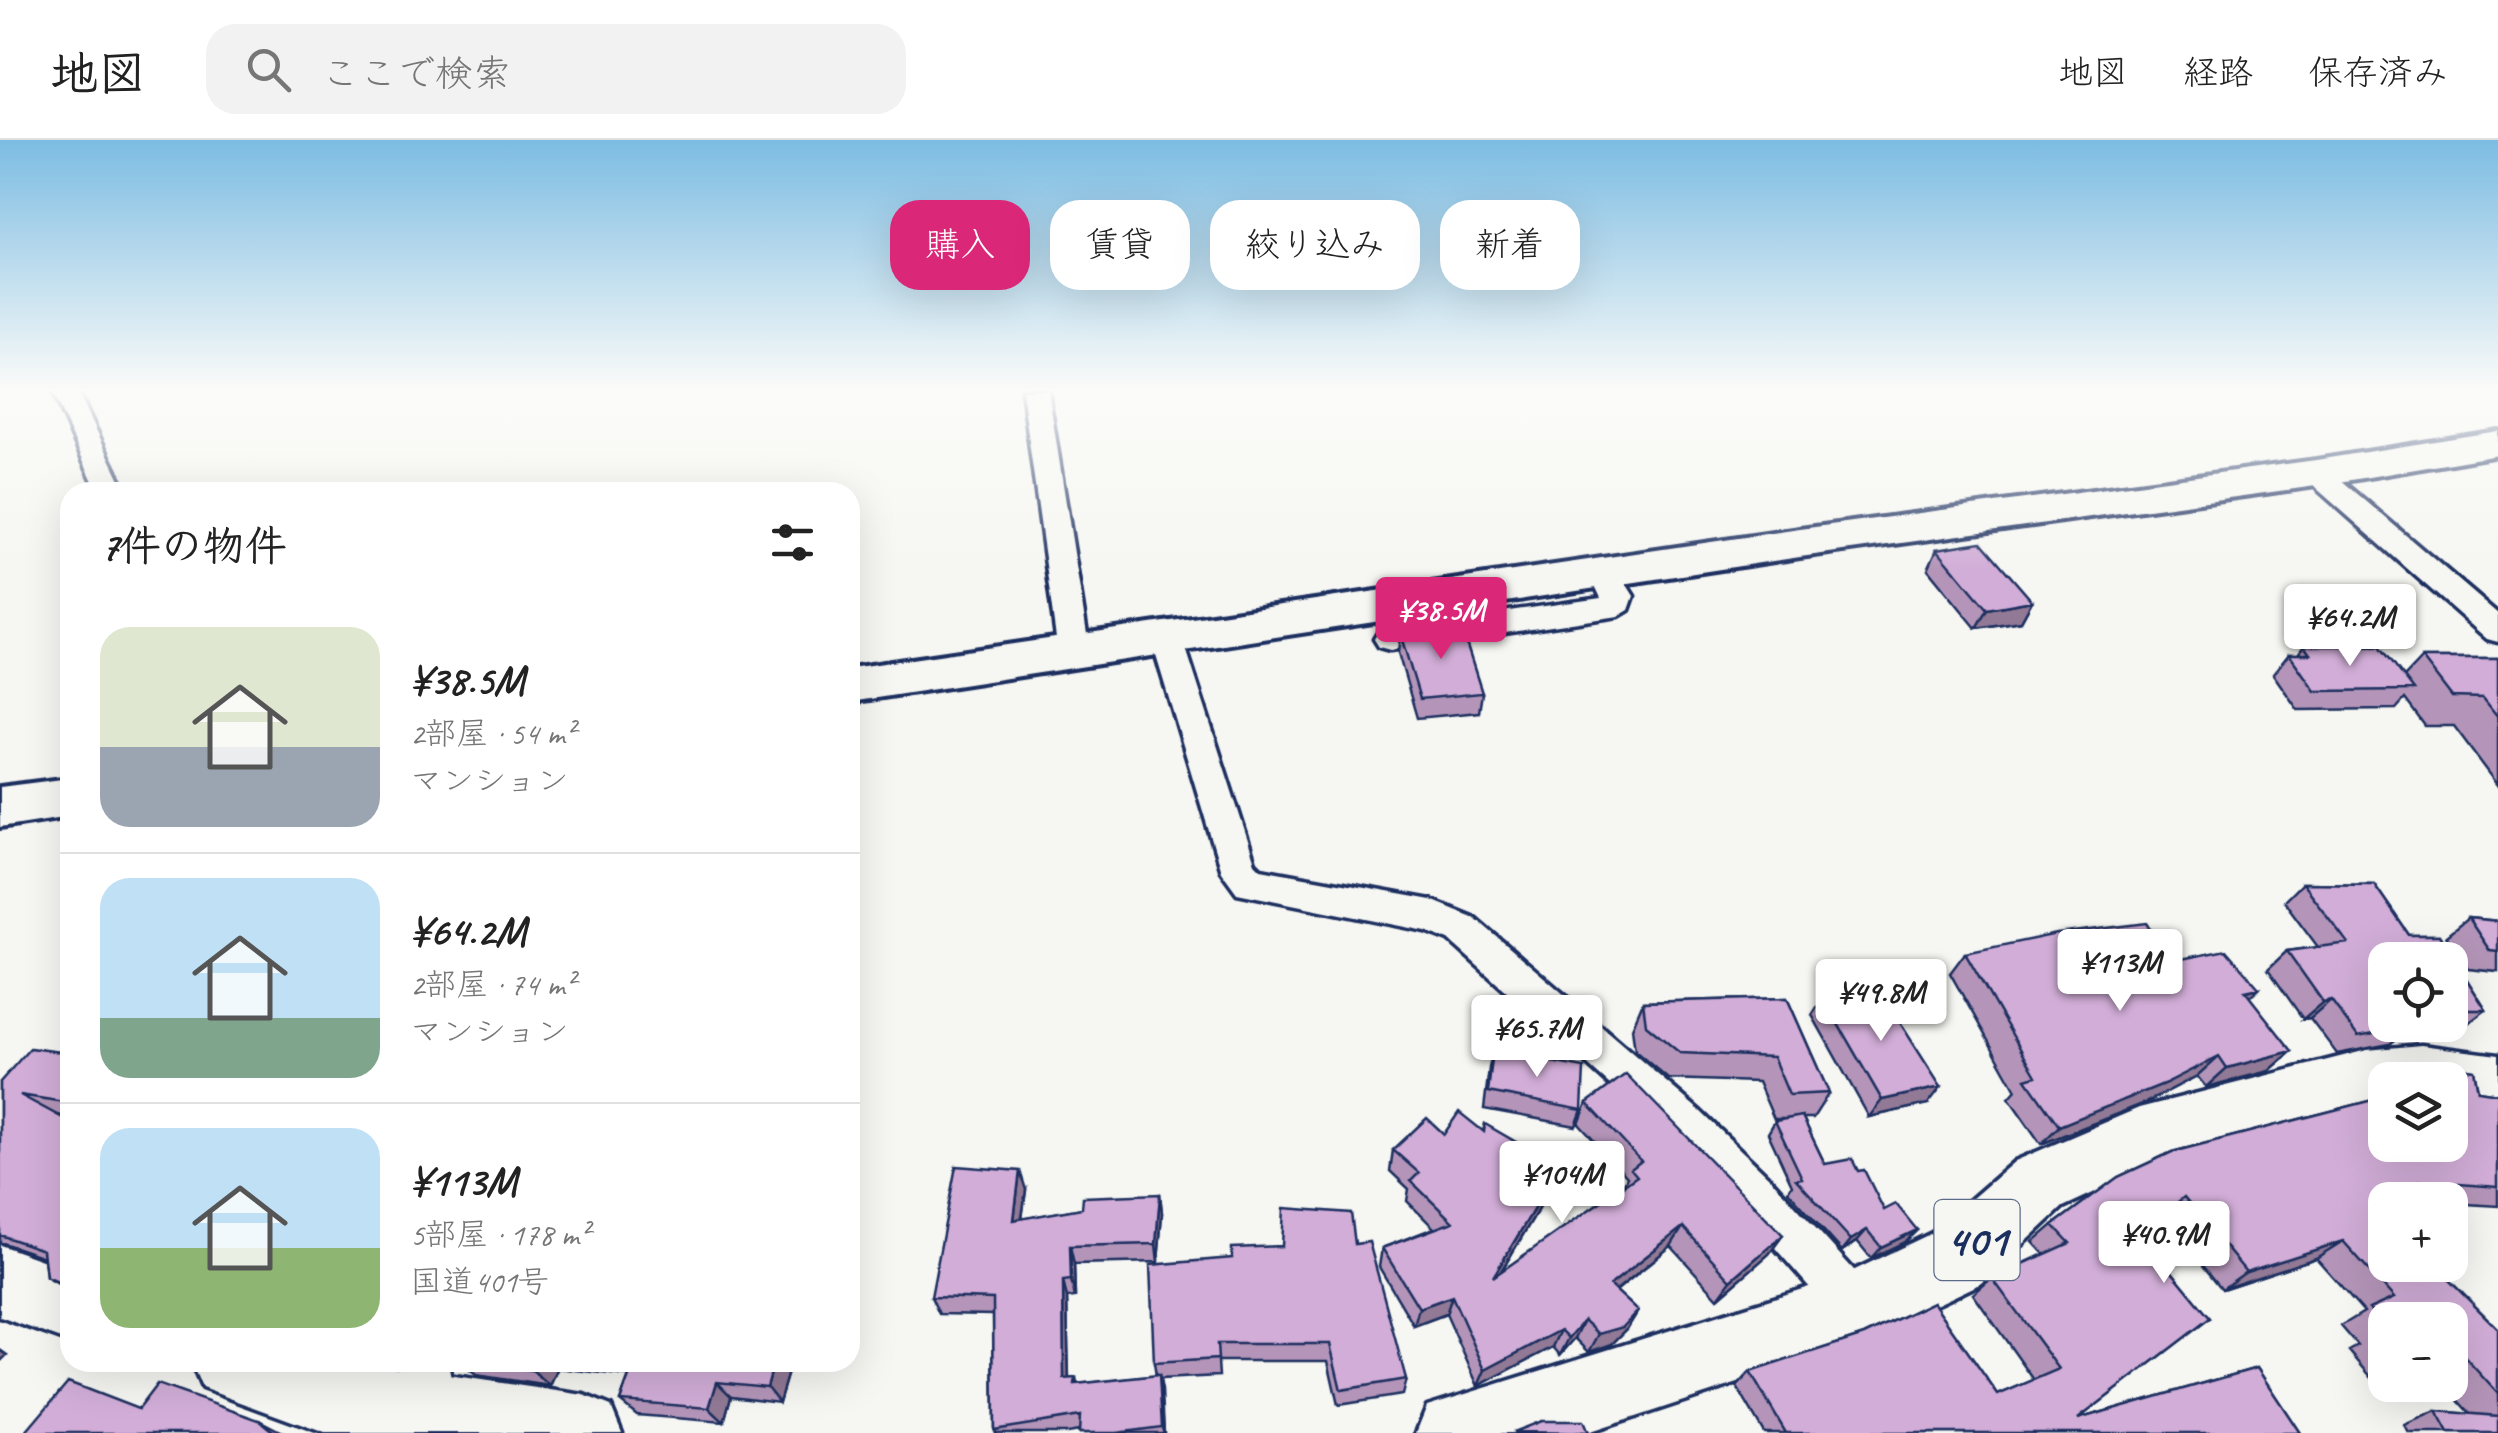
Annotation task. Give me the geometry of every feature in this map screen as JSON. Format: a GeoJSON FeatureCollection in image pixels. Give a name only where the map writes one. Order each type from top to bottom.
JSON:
{"type":"FeatureCollection","features":[{"type":"Feature","properties":{"kind":"highway","name":"401"},"geometry":{"type":"LineString","coordinates":[[1454,1433],[1560,1404],[1857,1307],[1957,1258],[2039,1184],[2140,1140],[2367,1079],[2421,1074],[2498,1084]]}},
{"type":"Feature","properties":{"kind":"highway"},"geometry":{"type":"LineString","coordinates":[[0,1281],[60,1302]]}},
{"type":"Feature","properties":{"kind":"highway"},"geometry":{"type":"LineString","coordinates":[[256,1372],[316,1394],[434,1403],[584,1433]]}},
{"type":"Feature","properties":{"kind":"street"},"geometry":{"type":"LineString","coordinates":[[92,450],[107,482]]}},
{"type":"Feature","properties":{"kind":"street"},"geometry":{"type":"LineString","coordinates":[[1045,450],[1074,654]]}},
{"type":"Feature","properties":{"kind":"street"},"geometry":{"type":"LineString","coordinates":[[860,684],[2316,473],[2449,450]]}},
{"type":"Feature","properties":{"kind":"street"},"geometry":{"type":"LineString","coordinates":[[2316,473],[2426,573],[2498,631]]}},
{"type":"Feature","properties":{"kind":"street"},"geometry":{"type":"LineString","coordinates":[[1390,639],[1608,608],[1618,603],[1619,596],[1604,573]]}},
{"type":"Feature","properties":{"kind":"street"},"geometry":{"type":"LineString","coordinates":[[1167,639],[1239,871],[1250,882],[1430,916],[1462,929],[1685,1125],[1755,1193],[1857,1307]]}},
{"type":"Feature","properties":{"kind":"street"},"geometry":{"type":"LineString","coordinates":[[0,807],[60,799]]}},
{"type":"Feature","properties":{"kind":"building"},"geometry":{"type":"Polygon","coordinates":[[[1981,542],[2032,601],[1987,609],[1937,549],[1981,542]]]}},
{"type":"Feature","properties":{"kind":"building"},"geometry":{"type":"Polygon","coordinates":[[[1460,624],[1482,693],[1420,699],[1400,633],[1460,624]]]}},
{"type":"Feature","properties":{"kind":"building"},"geometry":{"type":"Polygon","coordinates":[[[2304,646],[2380,646],[2414,690],[2315,691],[2289,654],[2310,654],[2304,646]]]}},
{"type":"Feature","properties":{"kind":"building"},"geometry":{"type":"Polygon","coordinates":[[[2422,658],[2498,658],[2498,717],[2483,698],[2452,697],[2422,658]]]}},
{"type":"Feature","properties":{"kind":"building"},"geometry":{"type":"Polygon","coordinates":[[[2302,883],[2374,884],[2409,935],[2439,935],[2443,942],[2368,942],[2368,1035],[2358,1037],[2331,1000],[2323,1002],[2287,951],[2348,943],[2302,883]]]}},
{"type":"Feature","properties":{"kind":"building"},"geometry":{"type":"Polygon","coordinates":[[[2468,918],[2498,921],[2498,952],[2490,951],[2468,918]]]}},
{"type":"Feature","properties":{"kind":"building"},"geometry":{"type":"Polygon","coordinates":[[[2147,923],[2171,961],[2226,950],[2259,988],[2245,991],[2292,1051],[2227,1068],[2219,1056],[2166,1083],[2059,1126],[2026,1079],[2036,1076],[1965,953],[2057,934],[2147,923]]]}},
{"type":"Feature","properties":{"kind":"building"},"geometry":{"type":"Polygon","coordinates":[[[2468,981],[2486,1010],[2468,1010],[2468,981]]]}},
{"type":"Feature","properties":{"kind":"building"},"geometry":{"type":"Polygon","coordinates":[[[1878,988],[1941,1087],[1882,1100],[1823,998],[1878,988]]]}},
{"type":"Feature","properties":{"kind":"building"},"geometry":{"type":"Polygon","coordinates":[[[1787,998],[1829,1093],[1789,1095],[1773,1057],[1680,1053],[1646,1025],[1643,1002],[1787,998]]]}},
{"type":"Feature","properties":{"kind":"building"},"geometry":{"type":"Polygon","coordinates":[[[30,1048],[60,1052],[60,1101],[20,1095],[60,1117],[60,1283],[46,1277],[43,1250],[0,1235],[0,1082],[30,1048]]]}},
{"type":"Feature","properties":{"kind":"building"},"geometry":{"type":"Polygon","coordinates":[[[1493,1051],[1584,1068],[1582,1110],[1488,1092],[1493,1051]]]}},
{"type":"Feature","properties":{"kind":"building"},"geometry":{"type":"Polygon","coordinates":[[[2468,1069],[2474,1070],[2478,1091],[2498,1094],[2498,1187],[2468,1182],[2368,1182],[2368,1269],[2343,1241],[2246,1272],[2184,1197],[2140,1233],[2210,1318],[2078,1419],[2257,1368],[2300,1433],[1786,1433],[1750,1372],[1864,1335],[1933,1302],[1998,1395],[2059,1369],[1992,1278],[2070,1243],[2053,1225],[2118,1177],[2172,1152],[2368,1101],[2368,1162],[2468,1162],[2468,1069]]]}},
{"type":"Feature","properties":{"kind":"building"},"geometry":{"type":"Polygon","coordinates":[[[1626,1074],[1783,1235],[1731,1280],[1683,1227],[1610,1285],[1638,1311],[1623,1327],[1599,1334],[1584,1320],[1569,1338],[1561,1330],[1485,1370],[1452,1296],[1419,1308],[1382,1248],[1453,1222],[1411,1181],[1419,1173],[1393,1150],[1427,1118],[1444,1134],[1459,1112],[1484,1132],[1485,1124],[1559,1167],[1493,1277],[1637,1176],[1631,1169],[1641,1161],[1587,1103],[1626,1074]]]}},
{"type":"Feature","properties":{"kind":"building"},"geometry":{"type":"Polygon","coordinates":[[[1802,1116],[1825,1164],[1852,1159],[1858,1171],[1864,1170],[1884,1210],[1896,1204],[1917,1230],[1881,1247],[1867,1230],[1851,1240],[1796,1179],[1802,1178],[1775,1121],[1802,1116]]]}},
{"type":"Feature","properties":{"kind":"building"},"geometry":{"type":"Polygon","coordinates":[[[956,1166],[1020,1171],[1014,1220],[1082,1208],[1083,1197],[1160,1194],[1156,1244],[1070,1246],[1071,1280],[1063,1281],[1064,1379],[1076,1378],[1075,1384],[1159,1375],[1162,1427],[1079,1433],[1080,1416],[994,1430],[993,1299],[931,1297],[956,1166]]]}},
{"type":"Feature","properties":{"kind":"building"},"geometry":{"type":"Polygon","coordinates":[[[1284,1208],[1351,1213],[1355,1244],[1369,1242],[1406,1379],[1341,1390],[1330,1344],[1217,1344],[1218,1359],[1154,1363],[1150,1265],[1232,1258],[1232,1248],[1282,1246],[1284,1208]]]}},
{"type":"Feature","properties":{"kind":"building"},"geometry":{"type":"Polygon","coordinates":[[[2380,1282],[2451,1282],[2498,1329],[2498,1394],[2468,1361],[2468,1302],[2385,1302],[2394,1298],[2380,1282]]]}},
{"type":"Feature","properties":{"kind":"building"},"geometry":{"type":"Polygon","coordinates":[[[631,1372],[771,1372],[767,1387],[717,1382],[709,1408],[620,1401],[631,1372]]]}},
{"type":"Feature","properties":{"kind":"building"},"geometry":{"type":"Polygon","coordinates":[[[68,1382],[138,1409],[157,1384],[259,1420],[275,1433],[25,1433],[68,1382]]]}},
{"type":"Feature","properties":{"kind":"building"},"geometry":{"type":"Polygon","coordinates":[[[2436,1411],[2498,1416],[2498,1433],[2448,1433],[2436,1411]]]}},
{"type":"Feature","properties":{"kind":"building"},"geometry":{"type":"Polygon","coordinates":[[[1541,1421],[1583,1421],[1588,1433],[1513,1432],[1541,1421]]]}}]}
